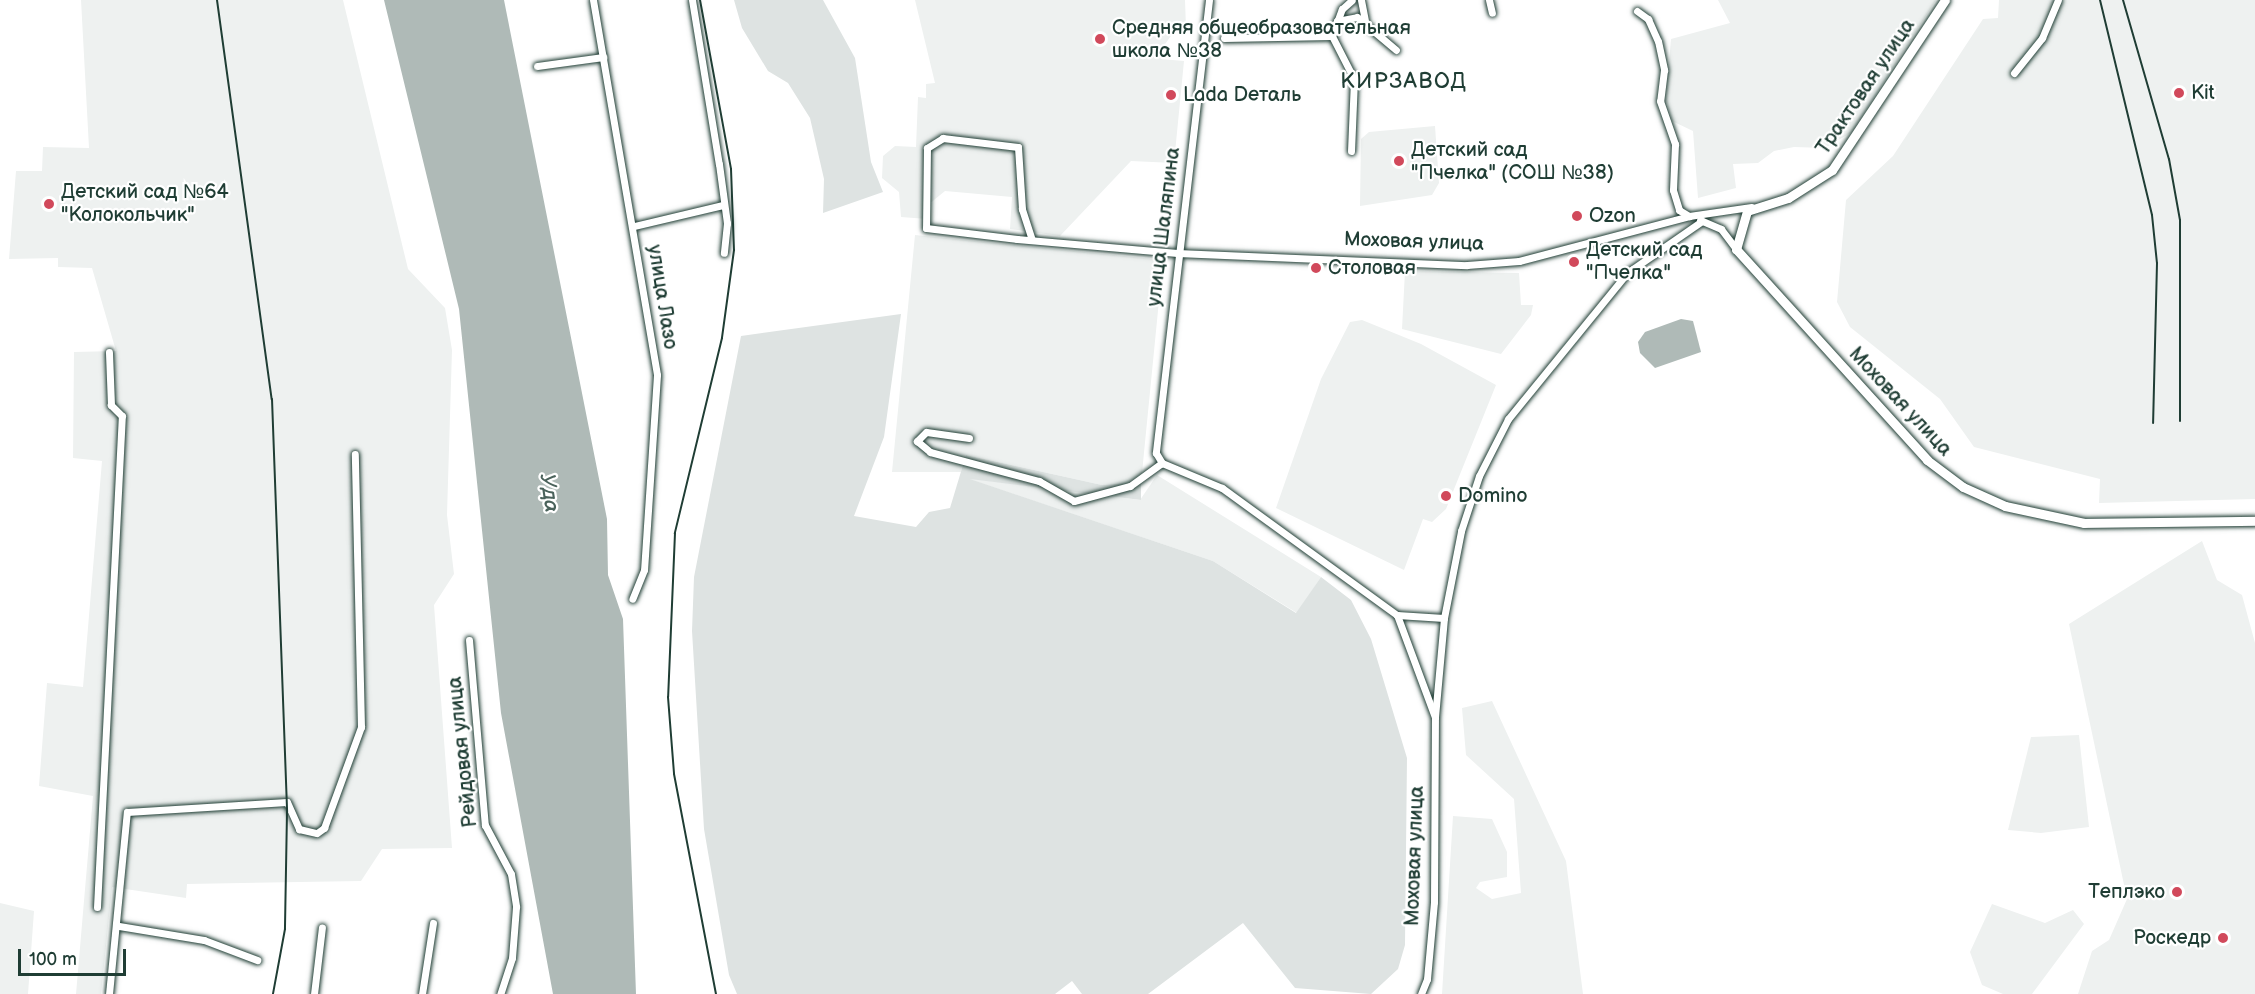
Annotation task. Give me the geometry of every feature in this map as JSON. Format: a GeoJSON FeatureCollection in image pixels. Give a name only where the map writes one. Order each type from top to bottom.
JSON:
{"type":"FeatureCollection","features":[{"type":"Feature","properties":{"kind":"main road","name":"Трактовая улица"},"geometry":{"type":"LineString","coordinates":[[1753,207],[1788,198],[1832,170],[1945,0]]}},
{"type":"Feature","properties":{"kind":"main road"},"geometry":{"type":"LineString","coordinates":[[1736,249],[1743,216],[1753,207]]}},
{"type":"Feature","properties":{"kind":"main road","name":"Моховая улица"},"geometry":{"type":"LineString","coordinates":[[1736,249],[1927,460],[1963,487],[2005,506],[2084,523],[2255,521]]}},
{"type":"Feature","properties":{"kind":"street","name":"улица Лазо"},"geometry":{"type":"LineString","coordinates":[[593,0],[634,226],[657,410],[644,570],[632,599]]}},
{"type":"Feature","properties":{"kind":"street"},"geometry":{"type":"LineString","coordinates":[[692,0],[723,205],[724,253]]}},
{"type":"Feature","properties":{"kind":"street","name":"улица Шаляпина"},"geometry":{"type":"LineString","coordinates":[[1160,460],[1177,253],[1209,0]]}},
{"type":"Feature","properties":{"kind":"street"},"geometry":{"type":"LineString","coordinates":[[1332,36],[1342,9],[1352,0]]}},
{"type":"Feature","properties":{"kind":"street"},"geometry":{"type":"LineString","coordinates":[[1361,0],[1365,21]]}},
{"type":"Feature","properties":{"kind":"street"},"geometry":{"type":"LineString","coordinates":[[1490,0],[1492,13]]}},
{"type":"Feature","properties":{"kind":"street"},"geometry":{"type":"LineString","coordinates":[[2014,73],[2042,38],[2058,0]]}},
{"type":"Feature","properties":{"kind":"street"},"geometry":{"type":"LineString","coordinates":[[1637,11],[1648,19],[1658,41],[1664,70],[1660,101],[1675,144],[1673,190],[1679,210],[1722,229],[1736,249]]}},
{"type":"Feature","properties":{"kind":"street"},"geometry":{"type":"LineString","coordinates":[[1351,152],[1354,79],[1332,36],[1337,21],[1346,17],[1365,21],[1396,50]]}},
{"type":"Feature","properties":{"kind":"street"},"geometry":{"type":"LineString","coordinates":[[1224,38],[1332,36]]}},
{"type":"Feature","properties":{"kind":"street"},"geometry":{"type":"LineString","coordinates":[[537,66],[603,57]]}},
{"type":"Feature","properties":{"kind":"street","name":"Моховая улица"},"geometry":{"type":"LineString","coordinates":[[1032,240],[1022,209],[1018,147],[943,138],[925,151],[926,228],[1032,240],[1177,253],[1467,265],[1519,261],[1689,216],[1753,207]]}},
{"type":"Feature","properties":{"kind":"street"},"geometry":{"type":"LineString","coordinates":[[634,226],[723,205]]}},
{"type":"Feature","properties":{"kind":"street","name":"Моховая улица"},"geometry":{"type":"LineString","coordinates":[[1420,994],[1427,979],[1434,902],[1435,717],[1444,618],[1461,531],[1479,476],[1508,419],[1627,273],[1702,221]]}},
{"type":"Feature","properties":{"kind":"street"},"geometry":{"type":"LineString","coordinates":[[97,907],[122,416],[111,405],[110,352]]}},
{"type":"Feature","properties":{"kind":"street"},"geometry":{"type":"LineString","coordinates":[[969,438],[926,432],[917,441],[930,452],[1039,481],[1074,501],[1130,486],[1160,460],[1222,488],[1397,615],[1444,618]]}},
{"type":"Feature","properties":{"kind":"street"},"geometry":{"type":"LineString","coordinates":[[109,994],[119,926],[127,812],[286,802],[296,827],[321,833],[361,727],[354,454]]}},
{"type":"Feature","properties":{"kind":"street"},"geometry":{"type":"LineString","coordinates":[[1397,615],[1435,717]]}},
{"type":"Feature","properties":{"kind":"street","name":"Рейдовая улица"},"geometry":{"type":"LineString","coordinates":[[469,640],[485,825],[511,874],[516,907],[512,958],[500,994]]}},
{"type":"Feature","properties":{"kind":"street"},"geometry":{"type":"LineString","coordinates":[[422,994],[433,923]]}},
{"type":"Feature","properties":{"kind":"street"},"geometry":{"type":"LineString","coordinates":[[119,926],[204,940],[257,960]]}},
{"type":"Feature","properties":{"kind":"street"},"geometry":{"type":"LineString","coordinates":[[314,994],[322,927]]}},
{"type":"Feature","properties":{"kind":"shaded area"},"geometry":{"type":"Polygon","coordinates":[[[81,0],[343,0],[408,269],[445,308],[452,350],[447,515],[454,574],[434,605],[452,848],[382,849],[361,881],[187,884],[186,898],[112,887],[101,994],[76,994],[93,796],[39,786],[47,683],[83,687],[102,461],[73,458],[74,352],[116,351],[92,268],[58,267],[58,258],[9,259],[16,171],[42,171],[43,147],[89,148],[81,0]]]}},
{"type":"Feature","properties":{"kind":"shaded area"},"geometry":{"type":"Polygon","coordinates":[[[734,0],[823,0],[855,58],[871,162],[883,192],[823,213],[824,179],[810,118],[788,83],[768,71],[742,28],[734,0]]]}},
{"type":"Feature","properties":{"kind":"shaded area"},"geometry":{"type":"Polygon","coordinates":[[[915,0],[1185,0],[1186,28],[1175,30],[1161,50],[1161,59],[1184,61],[1174,163],[1131,161],[1060,236],[1010,229],[1012,197],[945,191],[929,204],[927,219],[901,217],[899,192],[882,178],[883,156],[895,146],[916,147],[918,97],[926,98],[926,84],[935,83],[915,0]]]}},
{"type":"Feature","properties":{"kind":"shaded area"},"geometry":{"type":"Polygon","coordinates":[[[1718,0],[1936,0],[1852,132],[1825,148],[1794,147],[1774,151],[1758,163],[1733,164],[1736,188],[1698,198],[1693,131],[1672,121],[1666,99],[1671,39],[1730,23],[1718,0]]]}},
{"type":"Feature","properties":{"kind":"shaded area"},"geometry":{"type":"Polygon","coordinates":[[[1999,0],[2255,0],[2255,499],[2099,503],[2100,479],[1974,447],[1940,399],[1850,327],[1837,302],[1846,200],[1893,156],[1983,19],[1998,18],[1999,0]]]}},
{"type":"Feature","properties":{"kind":"shaded area","name":"Детский сад \"Пчелка\" (СОШ №38)"},"geometry":{"type":"Polygon","coordinates":[[[1435,126],[1439,183],[1432,195],[1360,206],[1361,139],[1369,132],[1435,126]]]}},
{"type":"Feature","properties":{"kind":"shaded area"},"geometry":{"type":"Polygon","coordinates":[[[915,235],[1163,260],[1142,473],[1128,483],[1102,485],[966,455],[961,472],[892,472],[915,235]]]}},
{"type":"Feature","properties":{"kind":"shaded area"},"geometry":{"type":"Polygon","coordinates":[[[1405,271],[1519,273],[1521,305],[1533,305],[1531,315],[1501,354],[1402,329],[1405,271]]]}},
{"type":"Feature","properties":{"kind":"shaded area"},"geometry":{"type":"Polygon","coordinates":[[[901,314],[884,437],[854,516],[916,527],[929,512],[950,508],[966,455],[1102,485],[1141,482],[1141,500],[970,479],[1213,561],[1296,613],[1321,577],[1351,600],[1371,639],[1407,758],[1405,945],[1398,969],[1371,994],[1295,988],[1243,923],[1148,994],[1082,994],[1072,981],[1055,994],[737,994],[729,975],[704,829],[692,631],[694,577],[741,336],[901,314]]]}},
{"type":"Feature","properties":{"kind":"shaded area"},"geometry":{"type":"Polygon","coordinates":[[[1362,320],[1421,344],[1496,385],[1446,509],[1432,522],[1423,519],[1404,570],[1276,508],[1321,379],[1350,322],[1362,320]]]}},
{"type":"Feature","properties":{"kind":"shaded area"},"geometry":{"type":"Polygon","coordinates":[[[1157,475],[1321,577],[1297,613],[1213,561],[966,478],[1140,500],[1157,475]]]}},
{"type":"Feature","properties":{"kind":"shaded area"},"geometry":{"type":"Polygon","coordinates":[[[2202,541],[2217,580],[2242,595],[2255,643],[2255,994],[2078,994],[2092,951],[2109,940],[2127,899],[2069,624],[2202,541]]]}},
{"type":"Feature","properties":{"kind":"shaded area"},"geometry":{"type":"Polygon","coordinates":[[[1492,701],[1566,861],[1583,994],[1442,994],[1453,816],[1492,819],[1507,852],[1507,877],[1480,882],[1476,888],[1492,899],[1521,893],[1514,799],[1466,755],[1462,708],[1492,701]]]}},
{"type":"Feature","properties":{"kind":"shaded area"},"geometry":{"type":"Polygon","coordinates":[[[2079,735],[2089,827],[2041,833],[2008,830],[2031,737],[2079,735]]]}},
{"type":"Feature","properties":{"kind":"shaded area"},"geometry":{"type":"Polygon","coordinates":[[[0,903],[34,911],[28,994],[0,994],[0,903]]]}},
{"type":"Feature","properties":{"kind":"shaded area"},"geometry":{"type":"Polygon","coordinates":[[[1992,904],[2045,923],[2073,910],[2084,924],[2032,994],[2003,994],[1982,985],[1970,952],[1992,904]]]}},
{"type":"Feature","properties":{"kind":"water","name":"Уда"},"geometry":{"type":"Polygon","coordinates":[[[384,0],[504,0],[607,519],[608,575],[623,619],[636,994],[553,994],[501,713],[459,309],[384,0]]]}},
{"type":"Feature","properties":{"kind":"water"},"geometry":{"type":"Polygon","coordinates":[[[1681,319],[1693,321],[1701,352],[1655,368],[1640,353],[1638,342],[1645,332],[1681,319]]]}},
{"type":"Feature","properties":{"kind":"railway"},"geometry":{"type":"LineString","coordinates":[[217,0],[272,399],[287,812],[285,929],[273,994]]}},
{"type":"Feature","properties":{"kind":"railway"},"geometry":{"type":"LineString","coordinates":[[700,0],[731,169],[734,250],[722,338],[675,533],[668,697],[674,774],[716,994]]}},
{"type":"Feature","properties":{"kind":"railway"},"geometry":{"type":"LineString","coordinates":[[2100,0],[2152,215],[2157,263],[2153,423]]}},
{"type":"Feature","properties":{"kind":"railway"},"geometry":{"type":"LineString","coordinates":[[2123,0],[2169,159],[2180,220],[2180,421]]}},
{"type":"Feature","properties":{"kind":"place","name":"Средняя общеобразовательная школа №38"},"geometry":{"type":"Point","coordinates":[1100,39]}},
{"type":"Feature","properties":{"kind":"place","name":"Kit"},"geometry":{"type":"Point","coordinates":[2179,93]}},
{"type":"Feature","properties":{"kind":"place","name":"Lada Dеталь"},"geometry":{"type":"Point","coordinates":[1171,95]}},
{"type":"Feature","properties":{"kind":"place","name":"Детский сад \"Пчелка\" (СОШ №38)"},"geometry":{"type":"Point","coordinates":[1399,161]}},
{"type":"Feature","properties":{"kind":"place","name":"Детский сад №64 \"Колокольчик\""},"geometry":{"type":"Point","coordinates":[49,204]}},
{"type":"Feature","properties":{"kind":"place","name":"Ozon"},"geometry":{"type":"Point","coordinates":[1577,216]}},
{"type":"Feature","properties":{"kind":"place","name":"Детский сад \"Пчелка\""},"geometry":{"type":"Point","coordinates":[1574,262]}},
{"type":"Feature","properties":{"kind":"place","name":"Столовая"},"geometry":{"type":"Point","coordinates":[1316,268]}},
{"type":"Feature","properties":{"kind":"place","name":"Domino"},"geometry":{"type":"Point","coordinates":[1446,496]}},
{"type":"Feature","properties":{"kind":"place","name":"Теплэко"},"geometry":{"type":"Point","coordinates":[2177,892]}},
{"type":"Feature","properties":{"kind":"place","name":"Роскедр"},"geometry":{"type":"Point","coordinates":[2223,938]}},
{"type":"Feature","properties":{"kind":"district","name":"КИРЗАВОД"},"geometry":{"type":"Point","coordinates":[1404,82]}}]}
